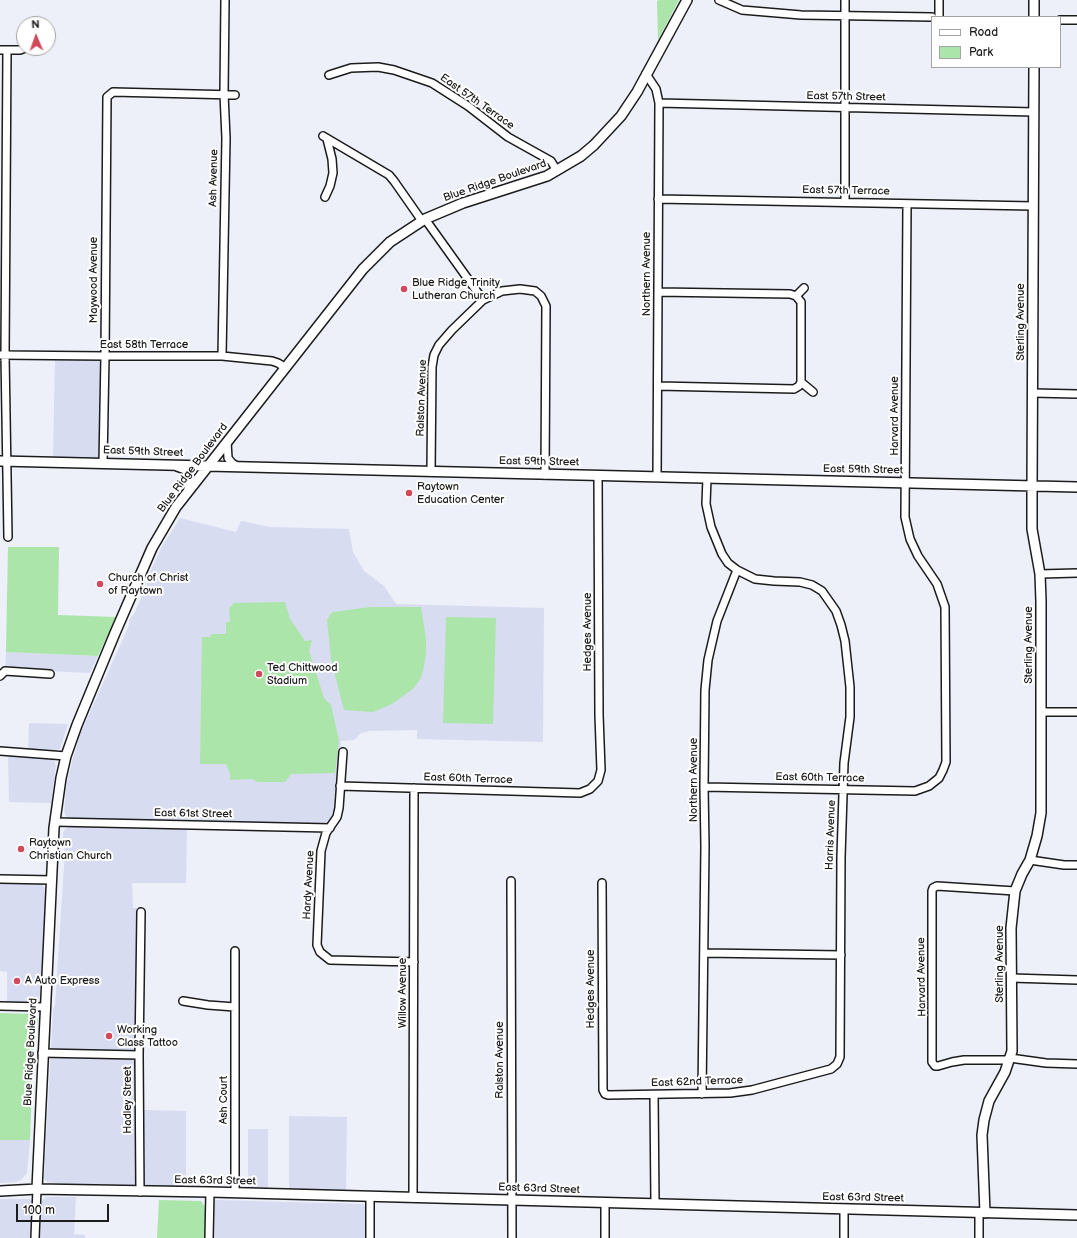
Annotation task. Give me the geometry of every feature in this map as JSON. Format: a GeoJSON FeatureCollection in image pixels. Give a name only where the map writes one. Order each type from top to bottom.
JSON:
{"type":"FeatureCollection","features":[{"type":"Feature","properties":{"kind":"street","name":"Ash Avenue"},"geometry":{"type":"LineString","coordinates":[[222,356],[226,138],[224,94],[225,0]]}},
{"type":"Feature","properties":{"kind":"street","name":"Blue Ridge Boulevard"},"geometry":{"type":"LineString","coordinates":[[37,1189],[44,1007],[55,822],[61,778],[66,756],[77,725],[152,548],[176,507],[188,491],[363,269],[390,242],[423,220],[463,203],[547,176],[558,171],[580,156],[610,130],[621,116],[637,92],[687,0]]}},
{"type":"Feature","properties":{"kind":"street"},"geometry":{"type":"LineString","coordinates":[[718,0],[742,10],[801,15],[931,17]]}},
{"type":"Feature","properties":{"kind":"street"},"geometry":{"type":"LineString","coordinates":[[845,0],[845,202]]}},
{"type":"Feature","properties":{"kind":"street"},"geometry":{"type":"LineString","coordinates":[[939,0],[939,16]]}},
{"type":"Feature","properties":{"kind":"street"},"geometry":{"type":"LineString","coordinates":[[1034,0],[1034,16]]}},
{"type":"Feature","properties":{"kind":"street"},"geometry":{"type":"LineString","coordinates":[[1061,20],[1077,20]]}},
{"type":"Feature","properties":{"kind":"street"},"geometry":{"type":"LineString","coordinates":[[8,537],[7,467],[3,461],[2,355],[4,50],[16,50]]}},
{"type":"Feature","properties":{"kind":"street","name":"East 57th Terrace"},"geometry":{"type":"LineString","coordinates":[[329,75],[351,68],[378,67],[394,70],[426,81],[468,106],[508,137],[551,161],[558,171]]}},
{"type":"Feature","properties":{"kind":"street","name":"Sterling Avenue"},"geometry":{"type":"LineString","coordinates":[[982,1213],[982,1135],[984,1120],[988,1101],[1005,1072],[1012,1051],[1011,928],[1015,891],[1030,860],[1038,836],[1041,813],[1041,601],[1040,574],[1032,529],[1034,68]]}},
{"type":"Feature","properties":{"kind":"street","name":"Northern Avenue"},"geometry":{"type":"LineString","coordinates":[[646,74],[656,89],[658,103],[657,477]]}},
{"type":"Feature","properties":{"kind":"street","name":"Maywood Avenue"},"geometry":{"type":"LineString","coordinates":[[103,463],[107,97],[113,92],[224,94]]}},
{"type":"Feature","properties":{"kind":"street"},"geometry":{"type":"LineString","coordinates":[[224,94],[235,95]]}},
{"type":"Feature","properties":{"kind":"street","name":"East 57th Street"},"geometry":{"type":"LineString","coordinates":[[658,103],[1034,112]]}},
{"type":"Feature","properties":{"kind":"street"},"geometry":{"type":"LineString","coordinates":[[325,197],[330,186],[333,173],[332,159],[325,138],[389,175],[483,300],[502,291],[520,289],[535,291],[541,296],[546,306],[545,475]]}},
{"type":"Feature","properties":{"kind":"street","name":"East 57th Terrace"},"geometry":{"type":"LineString","coordinates":[[658,199],[1033,206]]}},
{"type":"Feature","properties":{"kind":"street","name":"Harvard Avenue"},"geometry":{"type":"LineString","coordinates":[[907,204],[905,517],[910,539],[918,556],[937,584],[943,600],[946,618],[946,762],[939,778],[933,783]]}},
{"type":"Feature","properties":{"kind":"street"},"geometry":{"type":"LineString","coordinates":[[796,296],[804,288]]}},
{"type":"Feature","properties":{"kind":"street"},"geometry":{"type":"LineString","coordinates":[[658,292],[790,294],[796,296],[801,302],[801,382],[799,386],[794,389],[658,386]]}},
{"type":"Feature","properties":{"kind":"street","name":"Ralston Avenue"},"geometry":{"type":"LineString","coordinates":[[431,472],[432,367],[434,355],[439,345],[452,330],[483,300]]}},
{"type":"Feature","properties":{"kind":"street","name":"East 58th Terrace"},"geometry":{"type":"LineString","coordinates":[[2,355],[222,356],[272,361],[286,368]]}},
{"type":"Feature","properties":{"kind":"street"},"geometry":{"type":"LineString","coordinates":[[801,382],[813,392]]}},
{"type":"Feature","properties":{"kind":"street"},"geometry":{"type":"LineString","coordinates":[[1033,393],[1077,394]]}},
{"type":"Feature","properties":{"kind":"street"},"geometry":{"type":"LineString","coordinates":[[227,441],[228,458],[238,467]]}},
{"type":"Feature","properties":{"kind":"street","name":"East 59th Street"},"geometry":{"type":"LineString","coordinates":[[3,461],[1077,487]]}},
{"type":"Feature","properties":{"kind":"street"},"geometry":{"type":"LineString","coordinates":[[173,465],[185,470],[188,476],[188,491]]}},
{"type":"Feature","properties":{"kind":"street","name":"Hedges Avenue"},"geometry":{"type":"LineString","coordinates":[[593,786],[598,781],[601,770],[599,715],[598,476]]}},
{"type":"Feature","properties":{"kind":"street"},"geometry":{"type":"LineString","coordinates":[[707,478],[706,504],[711,528],[722,554],[728,563],[737,570]]}},
{"type":"Feature","properties":{"kind":"street","name":"Northern Avenue"},"geometry":{"type":"LineString","coordinates":[[702,1094],[705,690],[708,660],[717,621],[737,570]]}},
{"type":"Feature","properties":{"kind":"street","name":"Harris Avenue"},"geometry":{"type":"LineString","coordinates":[[737,570],[755,579],[800,582],[812,585],[822,591],[832,605],[836,611],[843,630],[849,666],[850,717],[844,763],[841,857],[840,1058],[834,1067]]}},
{"type":"Feature","properties":{"kind":"street"},"geometry":{"type":"LineString","coordinates":[[1040,574],[1077,573]]}},
{"type":"Feature","properties":{"kind":"street"},"geometry":{"type":"LineString","coordinates":[[0,676],[5,671],[50,674]]}},
{"type":"Feature","properties":{"kind":"street"},"geometry":{"type":"LineString","coordinates":[[1041,712],[1077,712]]}},
{"type":"Feature","properties":{"kind":"street"},"geometry":{"type":"LineString","coordinates":[[0,751],[66,756]]}},
{"type":"Feature","properties":{"kind":"street","name":"Hardy Avenue"},"geometry":{"type":"LineString","coordinates":[[343,752],[339,808],[336,817],[326,833],[321,851],[317,940],[320,952],[330,960],[414,962]]}},
{"type":"Feature","properties":{"kind":"street","name":"East 60th Terrace"},"geometry":{"type":"LineString","coordinates":[[704,787],[915,791],[933,783]]}},
{"type":"Feature","properties":{"kind":"street","name":"East 60th Terrace"},"geometry":{"type":"LineString","coordinates":[[340,786],[580,793],[590,789],[593,786]]}},
{"type":"Feature","properties":{"kind":"street","name":"Willow Avenue"},"geometry":{"type":"LineString","coordinates":[[413,1198],[414,788]]}},
{"type":"Feature","properties":{"kind":"street","name":"East 61st Street"},"geometry":{"type":"LineString","coordinates":[[55,822],[330,828]]}},
{"type":"Feature","properties":{"kind":"street"},"geometry":{"type":"LineString","coordinates":[[1030,860],[1077,865]]}},
{"type":"Feature","properties":{"kind":"street"},"geometry":{"type":"LineString","coordinates":[[0,879],[52,880]]}},
{"type":"Feature","properties":{"kind":"street","name":"Ralston Avenue"},"geometry":{"type":"LineString","coordinates":[[511,881],[512,1238]]}},
{"type":"Feature","properties":{"kind":"street","name":"Hedges Avenue"},"geometry":{"type":"LineString","coordinates":[[602,883],[603,1090],[605,1094]]}},
{"type":"Feature","properties":{"kind":"street","name":"Harvard Avenue"},"geometry":{"type":"LineString","coordinates":[[1010,1059],[964,1060],[935,1066],[932,1062],[933,888],[937,886],[1015,891]]}},
{"type":"Feature","properties":{"kind":"street","name":"Hadley Street"},"geometry":{"type":"LineString","coordinates":[[140,912],[140,1192]]}},
{"type":"Feature","properties":{"kind":"street","name":"Ash Court"},"geometry":{"type":"LineString","coordinates":[[235,951],[235,1193]]}},
{"type":"Feature","properties":{"kind":"street"},"geometry":{"type":"LineString","coordinates":[[704,952],[841,955]]}},
{"type":"Feature","properties":{"kind":"street"},"geometry":{"type":"LineString","coordinates":[[1011,978],[1077,980]]}},
{"type":"Feature","properties":{"kind":"street"},"geometry":{"type":"LineString","coordinates":[[183,1001],[235,1007]]}},
{"type":"Feature","properties":{"kind":"street"},"geometry":{"type":"LineString","coordinates":[[0,1006],[44,1007]]}},
{"type":"Feature","properties":{"kind":"street"},"geometry":{"type":"LineString","coordinates":[[42,1053],[139,1055]]}},
{"type":"Feature","properties":{"kind":"street"},"geometry":{"type":"LineString","coordinates":[[1010,1059],[1046,1063],[1077,1064]]}},
{"type":"Feature","properties":{"kind":"street","name":"East 62nd Terrace"},"geometry":{"type":"LineString","coordinates":[[605,1094],[654,1095],[730,1093],[752,1090],[834,1067]]}},
{"type":"Feature","properties":{"kind":"street"},"geometry":{"type":"LineString","coordinates":[[654,1095],[655,1204]]}},
{"type":"Feature","properties":{"kind":"street"},"geometry":{"type":"LineString","coordinates":[[35,1238],[37,1189]]}},
{"type":"Feature","properties":{"kind":"street","name":"East 63rd Street"},"geometry":{"type":"LineString","coordinates":[[0,1191],[37,1189],[140,1192],[210,1192],[1077,1215]]}},
{"type":"Feature","properties":{"kind":"street"},"geometry":{"type":"LineString","coordinates":[[209,1238],[210,1192]]}},
{"type":"Feature","properties":{"kind":"street"},"geometry":{"type":"LineString","coordinates":[[370,1197],[370,1238]]}},
{"type":"Feature","properties":{"kind":"street"},"geometry":{"type":"LineString","coordinates":[[605,1238],[606,1203]]}},
{"type":"Feature","properties":{"kind":"street"},"geometry":{"type":"LineString","coordinates":[[844,1209],[844,1238]]}},
{"type":"Feature","properties":{"kind":"street"},"geometry":{"type":"LineString","coordinates":[[979,1238],[982,1213]]}},
{"type":"Feature","properties":{"kind":"shaded area"},"geometry":{"type":"Polygon","coordinates":[[[55,359],[101,361],[100,456],[96,459],[53,458],[55,359]]]}},
{"type":"Feature","properties":{"kind":"shaded area"},"geometry":{"type":"Polygon","coordinates":[[[180,518],[236,532],[241,521],[270,527],[349,529],[353,552],[364,571],[384,586],[396,604],[544,608],[543,742],[417,739],[417,730],[369,731],[361,733],[354,740],[341,741],[336,807],[328,825],[70,819],[66,816],[64,811],[67,782],[81,732],[123,639],[129,625],[129,621],[135,612],[161,548],[180,518]]]}},
{"type":"Feature","properties":{"kind":"shaded area"},"geometry":{"type":"Polygon","coordinates":[[[6,652],[98,656],[90,673],[5,669],[6,652]]]}},
{"type":"Feature","properties":{"kind":"shaded area"},"geometry":{"type":"Polygon","coordinates":[[[29,723],[68,724],[60,749],[52,751],[28,749],[29,723]]]}},
{"type":"Feature","properties":{"kind":"shaded area"},"geometry":{"type":"Polygon","coordinates":[[[8,755],[49,758],[54,760],[56,766],[51,803],[9,802],[8,755]]]}},
{"type":"Feature","properties":{"kind":"shaded area"},"geometry":{"type":"Polygon","coordinates":[[[72,825],[187,829],[186,883],[132,883],[133,908],[137,908],[137,985],[135,1004],[136,1181],[134,1185],[63,1184],[47,1182],[44,1178],[53,1010],[55,1005],[65,852],[63,833],[65,829],[72,825]]]}},
{"type":"Feature","properties":{"kind":"shaded area"},"geometry":{"type":"Polygon","coordinates":[[[0,882],[36,883],[42,885],[46,891],[40,994],[39,999],[31,1003],[7,1002],[7,972],[0,971],[0,882]]]}},
{"type":"Feature","properties":{"kind":"shaded area"},"geometry":{"type":"Polygon","coordinates":[[[144,1110],[186,1111],[186,1187],[147,1186],[145,1183],[144,1110]]]}},
{"type":"Feature","properties":{"kind":"shaded area"},"geometry":{"type":"Polygon","coordinates":[[[289,1116],[347,1117],[346,1191],[289,1189],[289,1116]]]}},
{"type":"Feature","properties":{"kind":"shaded area"},"geometry":{"type":"Polygon","coordinates":[[[248,1129],[268,1129],[268,1188],[248,1188],[248,1129]]]}},
{"type":"Feature","properties":{"kind":"shaded area"},"geometry":{"type":"Polygon","coordinates":[[[0,1140],[30,1140],[27,1173],[21,1180],[0,1183],[0,1140]]]}},
{"type":"Feature","properties":{"kind":"shaded area"},"geometry":{"type":"Polygon","coordinates":[[[47,1197],[76,1197],[74,1234],[85,1235],[85,1238],[40,1238],[42,1200],[47,1197]]]}},
{"type":"Feature","properties":{"kind":"shaded area"},"geometry":{"type":"Polygon","coordinates":[[[0,1199],[32,1200],[32,1238],[0,1238],[0,1199]]]}},
{"type":"Feature","properties":{"kind":"shaded area"},"geometry":{"type":"Polygon","coordinates":[[[214,1201],[363,1204],[366,1210],[366,1238],[213,1238],[213,1204],[214,1201]]]}},
{"type":"Feature","properties":{"kind":"green space"},"geometry":{"type":"Polygon","coordinates":[[[679,0],[658,40],[657,1],[679,0]]]}},
{"type":"Feature","properties":{"kind":"green space"},"geometry":{"type":"Polygon","coordinates":[[[8,547],[59,547],[58,615],[116,617],[98,656],[6,652],[8,547]]]}},
{"type":"Feature","properties":{"kind":"green space","name":"Ted Chittwood Stadium"},"geometry":{"type":"Polygon","coordinates":[[[285,602],[290,619],[305,641],[312,640],[309,651],[324,698],[331,705],[339,740],[335,773],[291,774],[285,782],[258,782],[252,779],[230,780],[230,774],[226,764],[200,764],[202,637],[210,637],[212,634],[226,634],[226,622],[230,622],[229,608],[234,603],[285,602]]]}},
{"type":"Feature","properties":{"kind":"green space"},"geometry":{"type":"Polygon","coordinates":[[[371,607],[421,607],[426,639],[426,653],[421,678],[414,688],[392,704],[373,712],[344,710],[331,659],[327,620],[332,612],[371,607]]]}},
{"type":"Feature","properties":{"kind":"green space"},"geometry":{"type":"Polygon","coordinates":[[[446,617],[496,618],[493,724],[443,723],[446,617]]]}},
{"type":"Feature","properties":{"kind":"green space"},"geometry":{"type":"Polygon","coordinates":[[[0,1013],[34,1014],[38,1021],[34,1033],[30,1140],[0,1140],[0,1013]]]}},
{"type":"Feature","properties":{"kind":"green space"},"geometry":{"type":"Polygon","coordinates":[[[159,1200],[201,1201],[205,1207],[206,1238],[157,1238],[159,1200]]]}},
{"type":"Feature","properties":{"kind":"place","name":"Blue Ridge Trinity Lutheran Church"},"geometry":{"type":"Point","coordinates":[404,289]}},
{"type":"Feature","properties":{"kind":"place","name":"Raytown Education Center"},"geometry":{"type":"Point","coordinates":[409,493]}},
{"type":"Feature","properties":{"kind":"place","name":"Church of Christ of Raytown"},"geometry":{"type":"Point","coordinates":[100,584]}},
{"type":"Feature","properties":{"kind":"place","name":"Ted Chittwood Stadium"},"geometry":{"type":"Point","coordinates":[259,674]}},
{"type":"Feature","properties":{"kind":"place","name":"Raytown Christian Church"},"geometry":{"type":"Point","coordinates":[21,849]}},
{"type":"Feature","properties":{"kind":"place","name":"A Auto Express"},"geometry":{"type":"Point","coordinates":[17,981]}},
{"type":"Feature","properties":{"kind":"place","name":"Working Class Tattoo"},"geometry":{"type":"Point","coordinates":[109,1036]}}]}
